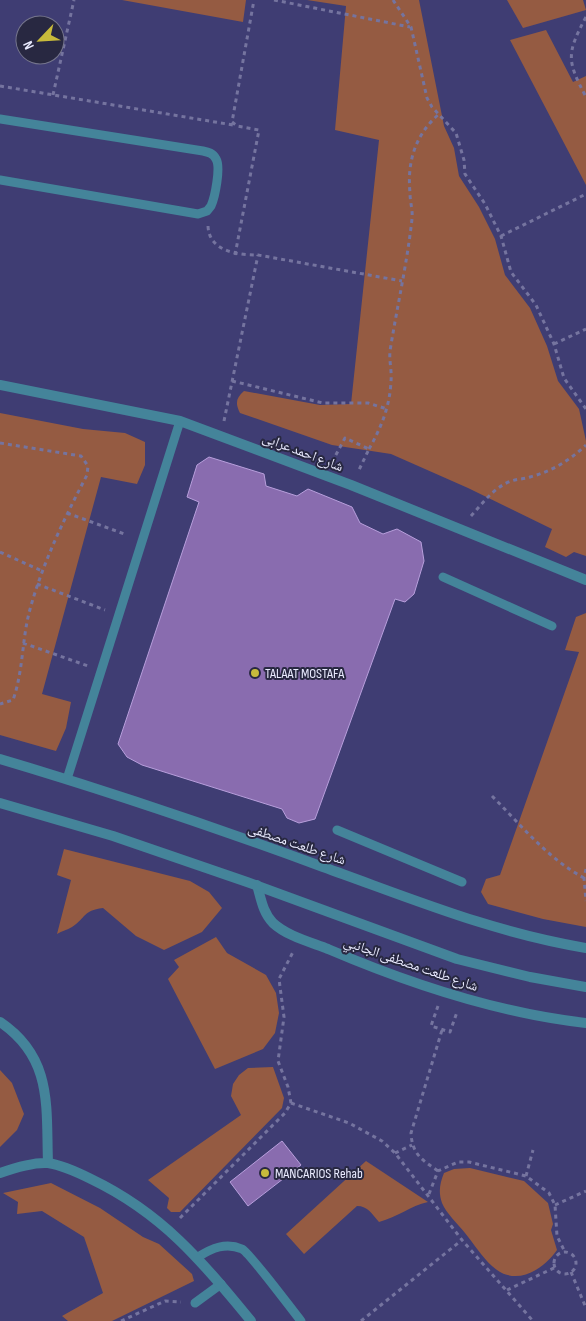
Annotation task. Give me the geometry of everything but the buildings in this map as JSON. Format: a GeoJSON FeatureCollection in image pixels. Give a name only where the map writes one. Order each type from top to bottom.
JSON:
{"type":"FeatureCollection","features":[{"type":"Feature","properties":{"kind":"street","name":"شارع احمد عرابى"},"geometry":{"type":"LineString","coordinates":[[0,385],[180,421],[351,485],[586,580]]}},
{"type":"Feature","properties":{"kind":"street","name":"شارع طلعت مصطفى"},"geometry":{"type":"LineString","coordinates":[[0,759],[67,779],[322,866],[451,915],[536,939],[586,948]]}},
{"type":"Feature","properties":{"kind":"street"},"geometry":{"type":"LineString","coordinates":[[0,803],[112,836],[257,886],[457,959],[530,977],[586,987]]}},
{"type":"Feature","properties":{"kind":"street","name":"شارع طلعت مصطفى الجانبي"},"geometry":{"type":"LineString","coordinates":[[257,886],[265,912],[285,932],[358,962],[462,997],[533,1016],[586,1023]]}},
{"type":"Feature","properties":{"kind":"street"},"geometry":{"type":"LineString","coordinates":[[0,1022],[12,1030],[28,1047],[39,1067],[46,1089],[48,1163]]}},
{"type":"Feature","properties":{"kind":"street"},"geometry":{"type":"LineString","coordinates":[[0,1173],[17,1167],[48,1163],[81,1174],[112,1189],[141,1208],[169,1230],[198,1257],[251,1321]]}},
{"type":"Feature","properties":{"kind":"lane"},"geometry":{"type":"LineString","coordinates":[[0,119],[211,153],[217,159],[218,167],[214,200],[207,211],[198,214],[0,180]]}},
{"type":"Feature","properties":{"kind":"lane"},"geometry":{"type":"LineString","coordinates":[[67,779],[117,614],[180,421]]}},
{"type":"Feature","properties":{"kind":"lane"},"geometry":{"type":"LineString","coordinates":[[443,577],[552,626]]}},
{"type":"Feature","properties":{"kind":"lane"},"geometry":{"type":"LineString","coordinates":[[338,830],[462,882]]}},
{"type":"Feature","properties":{"kind":"lane"},"geometry":{"type":"LineString","coordinates":[[198,1257],[212,1248],[228,1246],[243,1250],[301,1321]]}},
{"type":"Feature","properties":{"kind":"lane"},"geometry":{"type":"LineString","coordinates":[[195,1303],[221,1284]]}},
{"type":"Feature","properties":{"kind":"path"},"geometry":{"type":"LineString","coordinates":[[53,95],[74,0]]}},
{"type":"Feature","properties":{"kind":"path"},"geometry":{"type":"LineString","coordinates":[[234,125],[254,0]]}},
{"type":"Feature","properties":{"kind":"path"},"geometry":{"type":"LineString","coordinates":[[274,0],[303,2],[411,27]]}},
{"type":"Feature","properties":{"kind":"path"},"geometry":{"type":"LineString","coordinates":[[393,0],[411,27],[423,88],[432,107],[456,133],[464,160],[465,174],[485,204],[501,236],[511,272],[536,305],[554,344],[564,378],[586,410]]}},
{"type":"Feature","properties":{"kind":"path"},"geometry":{"type":"LineString","coordinates":[[586,17],[575,37],[571,53],[572,70],[586,97]]}},
{"type":"Feature","properties":{"kind":"path"},"geometry":{"type":"LineString","coordinates":[[0,86],[259,130],[235,255]]}},
{"type":"Feature","properties":{"kind":"path"},"geometry":{"type":"LineString","coordinates":[[351,485],[380,430],[387,409],[391,381],[390,354],[413,217],[410,183],[416,142],[438,114]]}},
{"type":"Feature","properties":{"kind":"path"},"geometry":{"type":"LineString","coordinates":[[501,236],[586,194]]}},
{"type":"Feature","properties":{"kind":"path"},"geometry":{"type":"LineString","coordinates":[[207,211],[208,230],[218,246],[235,255],[258,255],[402,281]]}},
{"type":"Feature","properties":{"kind":"path"},"geometry":{"type":"LineString","coordinates":[[221,436],[258,255]]}},
{"type":"Feature","properties":{"kind":"path"},"geometry":{"type":"LineString","coordinates":[[554,344],[586,329]]}},
{"type":"Feature","properties":{"kind":"path"},"geometry":{"type":"LineString","coordinates":[[232,381],[323,402],[368,404],[387,409]]}},
{"type":"Feature","properties":{"kind":"path"},"geometry":{"type":"LineString","coordinates":[[326,476],[343,439],[369,450]]}},
{"type":"Feature","properties":{"kind":"path"},"geometry":{"type":"LineString","coordinates":[[0,443],[81,456],[88,466],[87,475],[67,514],[37,584],[23,643],[18,687],[13,700],[0,704]]}},
{"type":"Feature","properties":{"kind":"path"},"geometry":{"type":"LineString","coordinates":[[460,529],[492,492],[512,480],[527,478],[552,470],[574,457],[586,445]]}},
{"type":"Feature","properties":{"kind":"path"},"geometry":{"type":"LineString","coordinates":[[67,514],[142,540]]}},
{"type":"Feature","properties":{"kind":"path"},"geometry":{"type":"LineString","coordinates":[[0,552],[42,571]]}},
{"type":"Feature","properties":{"kind":"path"},"geometry":{"type":"LineString","coordinates":[[37,584],[117,614]]}},
{"type":"Feature","properties":{"kind":"path"},"geometry":{"type":"LineString","coordinates":[[23,643],[101,670]]}},
{"type":"Feature","properties":{"kind":"path"},"geometry":{"type":"LineString","coordinates":[[492,796],[550,855],[566,868],[584,878]]}},
{"type":"Feature","properties":{"kind":"path"},"geometry":{"type":"LineString","coordinates":[[586,869],[584,878],[586,901]]}},
{"type":"Feature","properties":{"kind":"path"},"geometry":{"type":"LineString","coordinates":[[169,1230],[285,1113],[292,1103],[278,1061],[284,1017],[279,978],[301,938]]}},
{"type":"Feature","properties":{"kind":"path"},"geometry":{"type":"LineString","coordinates":[[443,991],[431,1026],[442,1030],[450,1032],[462,997]]}},
{"type":"Feature","properties":{"kind":"path"},"geometry":{"type":"LineString","coordinates":[[438,1172],[416,1156],[412,1145],[411,1133],[442,1030]]}},
{"type":"Feature","properties":{"kind":"path"},"geometry":{"type":"LineString","coordinates":[[292,1103],[366,1131],[396,1153],[462,1240],[533,1321]]}},
{"type":"Feature","properties":{"kind":"path"},"geometry":{"type":"LineString","coordinates":[[396,1153],[412,1145]]}},
{"type":"Feature","properties":{"kind":"path"},"geometry":{"type":"LineString","coordinates":[[526,1176],[533,1150]]}},
{"type":"Feature","properties":{"kind":"path"},"geometry":{"type":"LineString","coordinates":[[428,1194],[438,1172],[458,1162],[469,1162],[526,1176],[543,1186],[555,1205],[558,1236],[565,1252]]}},
{"type":"Feature","properties":{"kind":"path"},"geometry":{"type":"LineString","coordinates":[[555,1205],[586,1191]]}},
{"type":"Feature","properties":{"kind":"path"},"geometry":{"type":"LineString","coordinates":[[361,1321],[462,1240]]}},
{"type":"Feature","properties":{"kind":"path"},"geometry":{"type":"LineString","coordinates":[[571,1272],[560,1272],[556,1267],[555,1259],[561,1253],[570,1253],[576,1262],[571,1272],[586,1308]]}},
{"type":"Feature","properties":{"kind":"path"},"geometry":{"type":"LineString","coordinates":[[507,1290],[556,1267]]}},
{"type":"Feature","properties":{"kind":"path"},"geometry":{"type":"LineString","coordinates":[[120,1321],[165,1301],[183,1303]]}},
{"type":"Feature","properties":{"kind":"shaded area"},"geometry":{"type":"Polygon","coordinates":[[[122,0],[246,0],[243,22],[122,0]]]}},
{"type":"Feature","properties":{"kind":"shaded area"},"geometry":{"type":"Polygon","coordinates":[[[307,0],[419,0],[444,126],[454,148],[459,176],[479,207],[495,239],[505,275],[530,308],[547,346],[558,381],[579,409],[586,441],[586,556],[574,552],[566,557],[545,547],[552,529],[468,488],[391,454],[332,445],[240,413],[237,401],[244,391],[320,405],[351,404],[379,140],[335,130],[346,6],[307,0]]]}},
{"type":"Feature","properties":{"kind":"shaded area"},"geometry":{"type":"Polygon","coordinates":[[[507,0],[583,0],[586,10],[523,28],[507,0]]]}},
{"type":"Feature","properties":{"kind":"shaded area"},"geometry":{"type":"Polygon","coordinates":[[[546,30],[573,82],[586,76],[586,185],[510,40],[546,30]]]}},
{"type":"Feature","properties":{"kind":"shaded area"},"geometry":{"type":"Polygon","coordinates":[[[0,413],[83,429],[125,433],[145,442],[145,465],[137,484],[101,477],[42,694],[71,702],[66,728],[56,751],[0,735],[0,413]]]}},
{"type":"Feature","properties":{"kind":"shaded area"},"geometry":{"type":"Polygon","coordinates":[[[586,613],[586,927],[543,919],[488,904],[481,892],[486,879],[500,875],[579,652],[565,650],[576,617],[586,613]]]}},
{"type":"Feature","properties":{"kind":"shaded area"},"geometry":{"type":"Polygon","coordinates":[[[64,849],[190,881],[209,892],[222,908],[202,932],[164,950],[136,936],[103,908],[91,911],[72,927],[57,934],[71,880],[57,875],[64,849]]]}},
{"type":"Feature","properties":{"kind":"shaded area"},"geometry":{"type":"Polygon","coordinates":[[[216,937],[227,953],[266,975],[276,993],[279,1013],[275,1033],[263,1049],[215,1069],[168,979],[179,967],[174,960],[216,937]]]}},
{"type":"Feature","properties":{"kind":"shaded area"},"geometry":{"type":"Polygon","coordinates":[[[273,1067],[284,1098],[282,1108],[180,1212],[171,1212],[167,1208],[169,1198],[148,1180],[241,1115],[231,1096],[233,1084],[239,1075],[248,1068],[273,1067]]]}},
{"type":"Feature","properties":{"kind":"shaded area"},"geometry":{"type":"Polygon","coordinates":[[[0,1070],[12,1083],[24,1114],[17,1130],[0,1147],[0,1070]]]}},
{"type":"Feature","properties":{"kind":"shaded area"},"geometry":{"type":"Polygon","coordinates":[[[366,1161],[428,1202],[379,1222],[367,1209],[357,1206],[304,1254],[286,1234],[366,1161]]]}},
{"type":"Feature","properties":{"kind":"shaded area"},"geometry":{"type":"Polygon","coordinates":[[[470,1168],[524,1181],[548,1203],[553,1224],[551,1230],[557,1250],[536,1270],[519,1276],[510,1276],[501,1272],[485,1259],[446,1211],[442,1203],[440,1191],[444,1173],[454,1169],[470,1168]]]}},
{"type":"Feature","properties":{"kind":"shaded area"},"geometry":{"type":"Polygon","coordinates":[[[51,1183],[100,1208],[143,1237],[159,1244],[192,1274],[194,1281],[112,1321],[68,1321],[62,1316],[103,1293],[84,1237],[42,1211],[17,1214],[18,1202],[3,1193],[51,1183]]]}},
{"type":"Feature","properties":{"kind":"place","name":"TALAAT MOSTAFA"},"geometry":{"type":"Point","coordinates":[255,673]}},
{"type":"Feature","properties":{"kind":"place","name":"MANCARIOS Rehab"},"geometry":{"type":"Point","coordinates":[265,1173]}}]}
